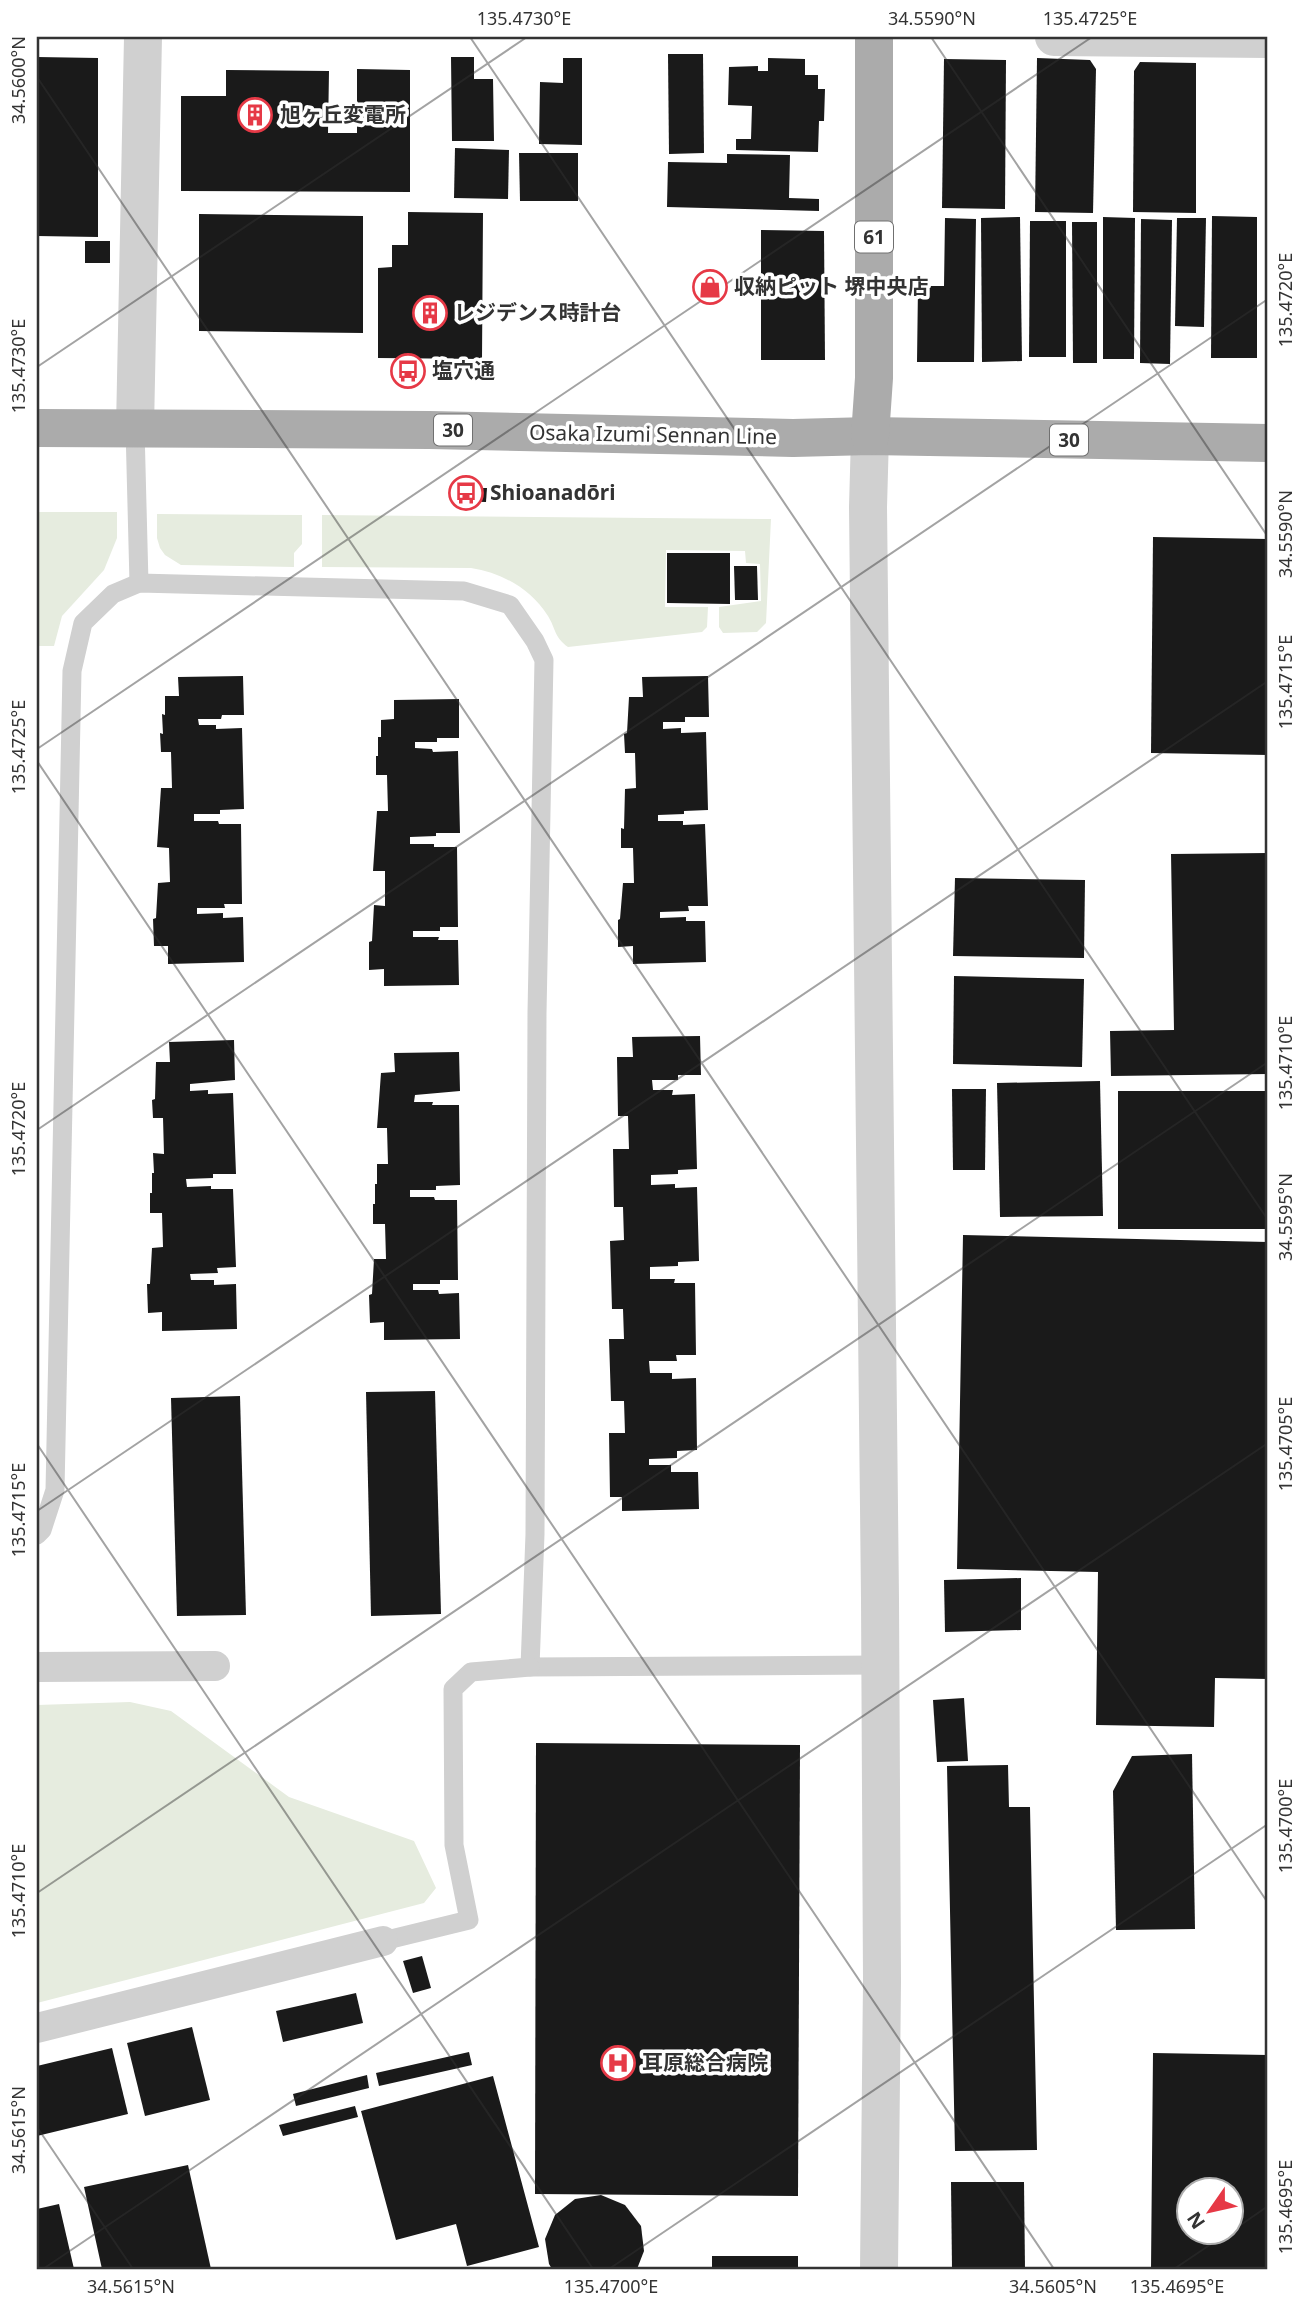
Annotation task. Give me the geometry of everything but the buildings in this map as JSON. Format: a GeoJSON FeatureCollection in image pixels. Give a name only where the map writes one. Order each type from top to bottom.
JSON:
{"type":"FeatureCollection","features":[{"type":"Feature","properties":{"kind":"main road","name":"61"},"geometry":{"type":"LineString","coordinates":[[870,436],[874,378],[874,37]]}},
{"type":"Feature","properties":{"kind":"main road","name":"Osaka Izumi Sennan Line"},"geometry":{"type":"LineString","coordinates":[[37,428],[430,430],[793,438],[870,436],[1268,443]]}},
{"type":"Feature","properties":{"kind":"street"},"geometry":{"type":"LineString","coordinates":[[135,428],[143,37]]}},
{"type":"Feature","properties":{"kind":"street"},"geometry":{"type":"LineString","coordinates":[[1054,37],[1268,39]]}},
{"type":"Feature","properties":{"kind":"street"},"geometry":{"type":"LineString","coordinates":[[870,436],[868,548],[882,1981],[879,2269]]}},
{"type":"Feature","properties":{"kind":"street"},"geometry":{"type":"LineString","coordinates":[[37,1667],[215,1666]]}},
{"type":"Feature","properties":{"kind":"street"},"geometry":{"type":"LineString","coordinates":[[37,2028],[383,1941]]}},
{"type":"Feature","properties":{"kind":"lane"},"geometry":{"type":"LineString","coordinates":[[135,428],[139,583]]}},
{"type":"Feature","properties":{"kind":"lane"},"geometry":{"type":"LineString","coordinates":[[37,1535],[42,1530],[55,1490],[72,671],[83,623],[113,593],[139,583],[464,591],[510,605],[535,641],[544,660],[537,1013],[535,1534],[530,1667]]}},
{"type":"Feature","properties":{"kind":"lane"},"geometry":{"type":"LineString","coordinates":[[383,1941],[469,1920],[454,1845],[453,1689],[471,1672],[530,1667],[880,1665]]}},
{"type":"Feature","properties":{"kind":"shaded area"},"geometry":{"type":"Polygon","coordinates":[[[37,512],[117,512],[117,538],[104,570],[62,616],[54,646],[37,646],[37,512]]]}},
{"type":"Feature","properties":{"kind":"shaded area"},"geometry":{"type":"Polygon","coordinates":[[[157,514],[302,515],[302,544],[294,553],[294,567],[181,565],[165,555],[160,548],[157,538],[157,514]]]}},
{"type":"Feature","properties":{"kind":"shaded area"},"geometry":{"type":"Polygon","coordinates":[[[322,515],[771,519],[766,623],[757,632],[723,633],[719,627],[719,607],[761,601],[760,564],[746,563],[745,551],[666,550],[665,607],[708,607],[707,627],[702,632],[568,647],[560,640],[548,616],[533,597],[514,583],[494,574],[471,568],[322,567],[322,515]]]}},
{"type":"Feature","properties":{"kind":"shaded area"},"geometry":{"type":"Polygon","coordinates":[[[130,1702],[171,1711],[289,1797],[414,1841],[436,1888],[424,1903],[37,2003],[37,1705],[130,1702]]]}},
{"type":"Feature","properties":{"kind":"place","name":"旭ヶ丘変電所"},"geometry":{"type":"Point","coordinates":[255,115]}},
{"type":"Feature","properties":{"kind":"place","name":"収納ピット 堺中央店"},"geometry":{"type":"Point","coordinates":[710,287]}},
{"type":"Feature","properties":{"kind":"place","name":"レジデンス時計台"},"geometry":{"type":"Point","coordinates":[430,313]}},
{"type":"Feature","properties":{"kind":"place","name":"塩穴通"},"geometry":{"type":"Point","coordinates":[408,371]}},
{"type":"Feature","properties":{"kind":"place","name":"Shioanadōri"},"geometry":{"type":"Point","coordinates":[466,493]}},
{"type":"Feature","properties":{"kind":"place","name":"耳原総合病院"},"geometry":{"type":"Point","coordinates":[618,2063]}}]}
